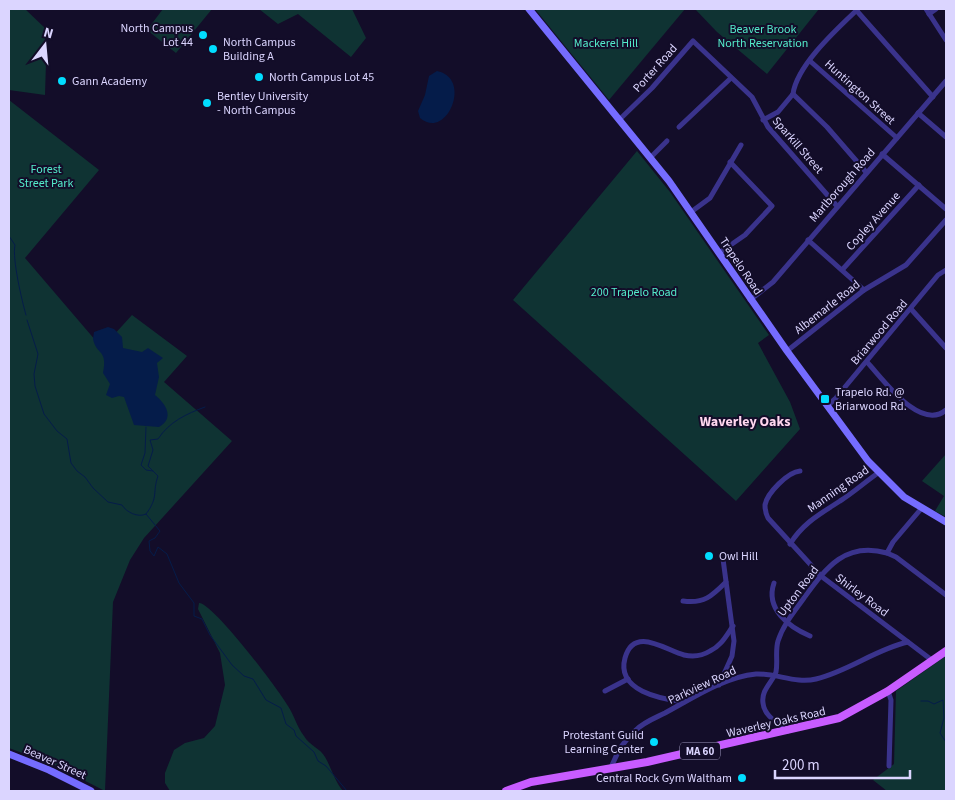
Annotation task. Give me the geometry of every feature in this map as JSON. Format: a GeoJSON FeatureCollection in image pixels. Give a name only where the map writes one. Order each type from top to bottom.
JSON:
{"type":"FeatureCollection","features":[{"type":"Feature","properties":{"kind":"main road","name":"Trapelo Road"},"geometry":{"type":"LineString","coordinates":[[529,9],[650,158],[691,212],[750,300],[878,473],[894,489],[921,509],[946,522]]}},
{"type":"Feature","properties":{"kind":"main road","name":"Waverley Oaks Road"},"geometry":{"type":"LineString","coordinates":[[506,791],[531,782],[647,762],[839,718],[888,691],[946,651]]}},
{"type":"Feature","properties":{"kind":"main road","name":"Beaver Street"},"geometry":{"type":"LineString","coordinates":[[9,754],[49,770],[91,791]]}},
{"type":"Feature","properties":{"kind":"street"},"geometry":{"type":"LineString","coordinates":[[936,9],[928,11],[946,40]]}},
{"type":"Feature","properties":{"kind":"street"},"geometry":{"type":"LineString","coordinates":[[763,120],[778,112],[793,94],[796,81],[810,61],[837,28],[857,10],[933,97]]}},
{"type":"Feature","properties":{"kind":"street","name":"Porter Road"},"geometry":{"type":"LineString","coordinates":[[619,120],[652,88],[693,41],[752,97],[763,120]]}},
{"type":"Feature","properties":{"kind":"street","name":"Huntington Street"},"geometry":{"type":"LineString","coordinates":[[810,61],[897,138]]}},
{"type":"Feature","properties":{"kind":"street"},"geometry":{"type":"LineString","coordinates":[[679,127],[731,78]]}},
{"type":"Feature","properties":{"kind":"street","name":"Marlborough Road"},"geometry":{"type":"LineString","coordinates":[[750,300],[773,282],[946,81]]}},
{"type":"Feature","properties":{"kind":"street"},"geometry":{"type":"LineString","coordinates":[[793,94],[836,136],[866,172]]}},
{"type":"Feature","properties":{"kind":"street"},"geometry":{"type":"LineString","coordinates":[[918,113],[946,137]]}},
{"type":"Feature","properties":{"kind":"street","name":"Sparkill Street"},"geometry":{"type":"LineString","coordinates":[[763,120],[837,206]]}},
{"type":"Feature","properties":{"kind":"street"},"geometry":{"type":"LineString","coordinates":[[650,158],[667,141]]}},
{"type":"Feature","properties":{"kind":"street"},"geometry":{"type":"LineString","coordinates":[[691,212],[710,198],[741,146]]}},
{"type":"Feature","properties":{"kind":"street"},"geometry":{"type":"LineString","coordinates":[[882,154],[946,209]]}},
{"type":"Feature","properties":{"kind":"street"},"geometry":{"type":"LineString","coordinates":[[719,253],[745,234],[772,206],[730,162]]}},
{"type":"Feature","properties":{"kind":"street","name":"Copley Avenue"},"geometry":{"type":"LineString","coordinates":[[842,270],[919,185]]}},
{"type":"Feature","properties":{"kind":"street","name":"Albemarle Road"},"geometry":{"type":"LineString","coordinates":[[787,351],[864,290],[906,265],[946,220]]}},
{"type":"Feature","properties":{"kind":"street"},"geometry":{"type":"LineString","coordinates":[[808,240],[864,290]]}},
{"type":"Feature","properties":{"kind":"street","name":"Briarwood Road"},"geometry":{"type":"LineString","coordinates":[[827,406],[867,362],[938,275],[946,270]]}},
{"type":"Feature","properties":{"kind":"street"},"geometry":{"type":"LineString","coordinates":[[911,310],[946,348]]}},
{"type":"Feature","properties":{"kind":"street"},"geometry":{"type":"LineString","coordinates":[[867,362],[916,412],[932,416],[946,410]]}},
{"type":"Feature","properties":{"kind":"street","name":"Shirley Road"},"geometry":{"type":"LineString","coordinates":[[800,472],[791,474],[772,492],[765,506],[768,518],[821,576],[933,661]]}},
{"type":"Feature","properties":{"kind":"street","name":"Manning Road"},"geometry":{"type":"LineString","coordinates":[[790,544],[804,525],[814,516],[839,502],[878,473]]}},
{"type":"Feature","properties":{"kind":"street"},"geometry":{"type":"LineString","coordinates":[[921,509],[893,542],[887,553],[896,557],[946,596]]}},
{"type":"Feature","properties":{"kind":"street","name":"Upton Road"},"geometry":{"type":"LineString","coordinates":[[788,731],[771,718],[763,705],[765,691],[774,675],[777,643],[786,622],[821,576],[839,558],[853,552],[868,550],[887,553]]}},
{"type":"Feature","properties":{"kind":"street"},"geometry":{"type":"LineString","coordinates":[[719,686],[734,649],[733,626],[723,558]]}},
{"type":"Feature","properties":{"kind":"street"},"geometry":{"type":"LineString","coordinates":[[683,601],[694,603],[704,601],[726,582]]}},
{"type":"Feature","properties":{"kind":"street"},"geometry":{"type":"LineString","coordinates":[[774,583],[772,600],[786,622],[810,636]]}},
{"type":"Feature","properties":{"kind":"street"},"geometry":{"type":"LineString","coordinates":[[685,702],[652,696],[642,692],[628,679],[624,669],[628,650],[635,645],[652,641],[678,653],[697,656],[716,648],[733,626]]}},
{"type":"Feature","properties":{"kind":"street","name":"Parkview Road"},"geometry":{"type":"LineString","coordinates":[[611,768],[623,744],[635,730],[685,702],[719,686],[754,674],[774,675],[801,680],[816,679],[842,670],[892,646],[908,642]]}},
{"type":"Feature","properties":{"kind":"street"},"geometry":{"type":"LineString","coordinates":[[605,691],[628,679]]}},
{"type":"Feature","properties":{"kind":"street"},"geometry":{"type":"LineString","coordinates":[[888,691],[891,700],[888,766]]}},
{"type":"Feature","properties":{"kind":"green space"},"geometry":{"type":"Polygon","coordinates":[[[10,9],[25,9],[47,30],[45,95],[9,90],[10,9]]]}},
{"type":"Feature","properties":{"kind":"green space"},"geometry":{"type":"Polygon","coordinates":[[[163,9],[212,9],[176,53],[147,30],[163,9]]]}},
{"type":"Feature","properties":{"kind":"green space"},"geometry":{"type":"Polygon","coordinates":[[[259,9],[352,9],[366,38],[351,57],[298,14],[278,24],[259,9]]]}},
{"type":"Feature","properties":{"kind":"green space","name":"Mackerel Hill"},"geometry":{"type":"Polygon","coordinates":[[[535,9],[685,9],[609,100],[535,9]]]}},
{"type":"Feature","properties":{"kind":"green space","name":"Beaver Brook North Reservation"},"geometry":{"type":"Polygon","coordinates":[[[695,9],[819,9],[767,74],[717,32],[695,9]]]}},
{"type":"Feature","properties":{"kind":"green space","name":"Forest Street Park"},"geometry":{"type":"Polygon","coordinates":[[[9,100],[99,170],[25,258],[102,348],[132,315],[187,356],[164,382],[232,441],[144,538],[130,560],[113,602],[105,791],[54,765],[9,748],[9,100]]]}},
{"type":"Feature","properties":{"kind":"green space","name":"200 Trapelo Road"},"geometry":{"type":"Polygon","coordinates":[[[637,151],[670,192],[769,335],[758,343],[790,402],[800,429],[736,501],[513,300],[637,151]]]}},
{"type":"Feature","properties":{"kind":"green space"},"geometry":{"type":"Polygon","coordinates":[[[946,454],[946,517],[935,511],[944,496],[922,481],[946,454]]]}},
{"type":"Feature","properties":{"kind":"green space"},"geometry":{"type":"Polygon","coordinates":[[[199,603],[206,607],[231,631],[259,666],[288,706],[306,739],[323,754],[343,791],[170,791],[165,783],[165,773],[174,750],[185,743],[204,738],[215,726],[225,685],[220,653],[198,609],[199,603]]]}},
{"type":"Feature","properties":{"kind":"green space"},"geometry":{"type":"Polygon","coordinates":[[[946,656],[946,791],[887,791],[873,780],[894,764],[896,691],[946,656]]]}},
{"type":"Feature","properties":{"kind":"water"},"geometry":{"type":"Polygon","coordinates":[[[437,71],[448,76],[453,85],[455,95],[447,115],[439,121],[430,123],[420,118],[418,111],[425,95],[429,76],[437,71]]]}},
{"type":"Feature","properties":{"kind":"water"},"geometry":{"type":"Polygon","coordinates":[[[108,327],[114,329],[122,337],[123,348],[142,352],[148,348],[163,358],[157,363],[159,377],[155,395],[163,403],[168,415],[164,423],[159,427],[134,425],[124,397],[112,398],[106,395],[110,384],[103,373],[103,356],[94,344],[93,339],[94,332],[108,327]]]}},
{"type":"Feature","properties":{"kind":"waterway"},"geometry":{"type":"LineString","coordinates":[[9,236],[15,245],[16,270],[26,315]]}},
{"type":"Feature","properties":{"kind":"waterway"},"geometry":{"type":"LineString","coordinates":[[27,320],[38,354],[34,374],[35,386],[44,414],[57,431],[67,439],[71,463],[108,502],[122,505],[129,512],[136,515],[146,514],[160,531],[155,538],[149,541],[150,551],[154,556],[158,547],[167,554],[179,583],[194,603],[194,616],[202,619],[210,635],[232,665],[244,676],[253,679],[266,700],[281,708],[286,724],[294,730],[296,736],[314,752],[318,761],[326,766],[347,791]]}},
{"type":"Feature","properties":{"kind":"waterway"},"geometry":{"type":"LineString","coordinates":[[146,514],[153,503],[158,476],[148,466],[153,450],[150,440],[158,439],[178,419],[205,407]]}},
{"type":"Feature","properties":{"kind":"waterway"},"geometry":{"type":"LineString","coordinates":[[146,427],[145,453],[141,465],[146,470],[153,471]]}},
{"type":"Feature","properties":{"kind":"waterway"},"geometry":{"type":"LineString","coordinates":[[921,701],[928,701],[934,704],[943,700],[944,718],[940,733],[946,742]]}},
{"type":"Feature","properties":{"kind":"place","name":"North Campus Lot 44"},"geometry":{"type":"Point","coordinates":[203,35]}},
{"type":"Feature","properties":{"kind":"place","name":"North Campus Building A"},"geometry":{"type":"Point","coordinates":[213,49]}},
{"type":"Feature","properties":{"kind":"place","name":"North Campus Lot 45"},"geometry":{"type":"Point","coordinates":[259,77]}},
{"type":"Feature","properties":{"kind":"place","name":"Gann Academy"},"geometry":{"type":"Point","coordinates":[62,81]}},
{"type":"Feature","properties":{"kind":"place","name":"Bentley University - North Campus"},"geometry":{"type":"Point","coordinates":[207,103]}},
{"type":"Feature","properties":{"kind":"place","name":"Trapelo Rd. @ Briarwood Rd."},"geometry":{"type":"Point","coordinates":[825,399]}},
{"type":"Feature","properties":{"kind":"place","name":"Owl Hill"},"geometry":{"type":"Point","coordinates":[709,556]}},
{"type":"Feature","properties":{"kind":"place","name":"Protestant Guild Learning Center"},"geometry":{"type":"Point","coordinates":[654,742]}},
{"type":"Feature","properties":{"kind":"place","name":"Central Rock Gym Waltham"},"geometry":{"type":"Point","coordinates":[742,778]}},
{"type":"Feature","properties":{"kind":"district","name":"Waverley Oaks"},"geometry":{"type":"Point","coordinates":[745,421]}}]}
